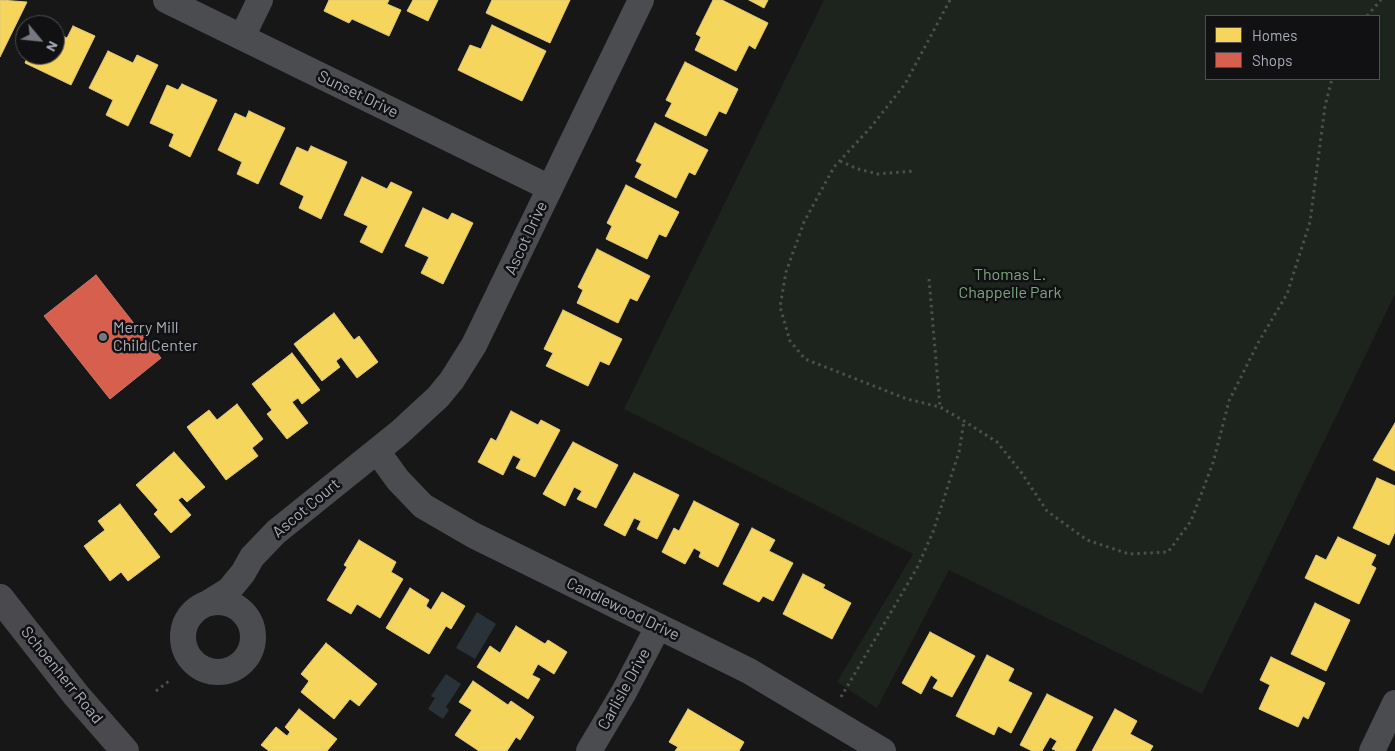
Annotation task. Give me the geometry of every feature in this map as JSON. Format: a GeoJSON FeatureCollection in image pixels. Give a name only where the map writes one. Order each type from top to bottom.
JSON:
{"type":"FeatureCollection","features":[{"type":"Feature","properties":{"kind":"main road","name":"Schoenherr Road"},"geometry":{"type":"LineString","coordinates":[[0,598],[76,695],[125,751]]}},
{"type":"Feature","properties":{"kind":"street","name":"Sunset Drive"},"geometry":{"type":"LineString","coordinates":[[166,0],[550,188]]}},
{"type":"Feature","properties":{"kind":"street"},"geometry":{"type":"LineString","coordinates":[[242,37],[260,0]]}},
{"type":"Feature","properties":{"kind":"street","name":"Ascot Drive"},"geometry":{"type":"LineString","coordinates":[[377,451],[422,412],[452,380],[474,345],[641,0]]}},
{"type":"Feature","properties":{"kind":"street","name":"Ascot Court"},"geometry":{"type":"LineString","coordinates":[[243,573],[239,593],[241,610],[248,618],[252,629],[250,651],[235,667],[225,671],[214,672],[202,669],[192,662],[185,651],[182,640],[189,616],[197,608],[229,590],[243,573],[252,557],[276,532],[307,505],[377,451]]}},
{"type":"Feature","properties":{"kind":"street","name":"Candlewood Drive"},"geometry":{"type":"LineString","coordinates":[[377,451],[398,480],[423,506],[473,535],[749,671],[883,751]]}},
{"type":"Feature","properties":{"kind":"street"},"geometry":{"type":"LineString","coordinates":[[208,602],[220,601],[241,610]]}},
{"type":"Feature","properties":{"kind":"street","name":"Carlisle Drive"},"geometry":{"type":"LineString","coordinates":[[589,751],[624,692],[658,627]]}},
{"type":"Feature","properties":{"kind":"street"},"geometry":{"type":"LineString","coordinates":[[1372,751],[1395,703]]}},
{"type":"Feature","properties":{"kind":"path"},"geometry":{"type":"LineString","coordinates":[[950,0],[905,84],[872,127],[840,161],[804,222],[786,272],[780,307],[790,341],[805,359],[907,399],[940,407],[964,421],[997,442],[1021,472],[1047,512],[1087,540],[1129,554],[1168,552],[1191,520],[1214,463],[1229,400],[1258,343],[1287,294],[1310,222],[1325,106],[1332,80]]}},
{"type":"Feature","properties":{"kind":"path"},"geometry":{"type":"LineString","coordinates":[[1368,15],[1381,0]]}},
{"type":"Feature","properties":{"kind":"path"},"geometry":{"type":"LineString","coordinates":[[840,161],[858,169],[878,174],[914,171]]}},
{"type":"Feature","properties":{"kind":"path"},"geometry":{"type":"LineString","coordinates":[[929,279],[940,407]]}},
{"type":"Feature","properties":{"kind":"path"},"geometry":{"type":"LineString","coordinates":[[845,690],[917,568],[932,532],[959,452],[964,421]]}},
{"type":"Feature","properties":{"kind":"path"},"geometry":{"type":"LineString","coordinates":[[156,691],[169,681]]}},
{"type":"Feature","properties":{"kind":"green space","name":"Thomas L. Chappelle Park"},"geometry":{"type":"Polygon","coordinates":[[[824,0],[1395,0],[1395,294],[1202,694],[949,570],[877,708],[837,682],[913,554],[624,409],[824,0]]]}},
{"type":"Feature","properties":{"kind":"shaded area"},"geometry":{"type":"Polygon","coordinates":[[[477,612],[496,624],[475,659],[456,648],[477,612]]]}},
{"type":"Feature","properties":{"kind":"shaded area"},"geometry":{"type":"Polygon","coordinates":[[[446,674],[461,684],[446,707],[449,710],[443,719],[428,709],[435,698],[431,696],[446,674]]]}},
{"type":"Feature","properties":{"kind":"building: Homes"},"geometry":{"type":"Polygon","coordinates":[[[0,0],[27,2],[21,15],[15,15],[15,26],[0,57],[0,0]]]}},
{"type":"Feature","properties":{"kind":"building: Homes"},"geometry":{"type":"Polygon","coordinates":[[[329,0],[389,0],[387,4],[401,10],[389,36],[352,19],[349,23],[324,11],[329,0]]]}},
{"type":"Feature","properties":{"kind":"building: Homes"},"geometry":{"type":"Polygon","coordinates":[[[413,0],[438,0],[428,21],[407,11],[413,0]]]}},
{"type":"Feature","properties":{"kind":"building: Homes"},"geometry":{"type":"Polygon","coordinates":[[[492,0],[570,0],[550,43],[486,13],[492,0]]]}},
{"type":"Feature","properties":{"kind":"building: Homes"},"geometry":{"type":"Polygon","coordinates":[[[713,0],[722,0],[768,23],[755,49],[749,45],[736,71],[695,50],[701,37],[696,34],[713,0]]]}},
{"type":"Feature","properties":{"kind":"building: Homes"},"geometry":{"type":"Polygon","coordinates":[[[749,0],[768,0],[764,8],[749,0]]]}},
{"type":"Feature","properties":{"kind":"building: Homes"},"geometry":{"type":"Polygon","coordinates":[[[492,25],[546,51],[522,101],[458,70],[470,45],[481,49],[492,25]]]}},
{"type":"Feature","properties":{"kind":"building: Homes"},"geometry":{"type":"Polygon","coordinates":[[[73,26],[95,36],[71,85],[29,65],[65,65],[65,37],[67,38],[73,26]]]}},
{"type":"Feature","properties":{"kind":"building: Homes"},"geometry":{"type":"Polygon","coordinates":[[[108,51],[133,63],[137,55],[158,65],[128,126],[106,115],[113,100],[89,88],[108,51]]]}},
{"type":"Feature","properties":{"kind":"building: Homes"},"geometry":{"type":"Polygon","coordinates":[[[685,62],[738,89],[726,114],[719,111],[706,136],[665,116],[672,103],[666,100],[685,62]]]}},
{"type":"Feature","properties":{"kind":"building: Homes"},"geometry":{"type":"Polygon","coordinates":[[[182,84],[217,100],[190,157],[169,146],[174,134],[150,123],[167,85],[178,90],[182,84]]]}},
{"type":"Feature","properties":{"kind":"building: Homes"},"geometry":{"type":"Polygon","coordinates":[[[249,111],[285,128],[258,184],[237,174],[242,162],[218,150],[235,113],[246,118],[249,111]]]}},
{"type":"Feature","properties":{"kind":"building: Homes"},"geometry":{"type":"Polygon","coordinates":[[[655,123],[708,150],[695,175],[689,172],[676,198],[635,177],[642,164],[636,161],[655,123]]]}},
{"type":"Feature","properties":{"kind":"building: Homes"},"geometry":{"type":"Polygon","coordinates":[[[311,146],[347,162],[321,219],[299,208],[304,196],[280,184],[297,147],[308,152],[311,146]]]}},
{"type":"Feature","properties":{"kind":"building: Homes"},"geometry":{"type":"Polygon","coordinates":[[[362,177],[387,189],[391,182],[412,192],[382,253],[360,242],[368,226],[344,215],[362,177]]]}},
{"type":"Feature","properties":{"kind":"building: Homes"},"geometry":{"type":"Polygon","coordinates":[[[626,185],[679,212],[666,237],[659,234],[647,259],[606,239],[612,226],[607,223],[626,185]]]}},
{"type":"Feature","properties":{"kind":"building: Homes"},"geometry":{"type":"Polygon","coordinates":[[[423,208],[448,220],[452,213],[473,223],[443,284],[421,273],[429,257],[405,246],[423,208]]]}},
{"type":"Feature","properties":{"kind":"building: Homes"},"geometry":{"type":"Polygon","coordinates":[[[597,249],[650,276],[637,301],[630,298],[618,323],[577,303],[583,290],[578,287],[597,249]]]}},
{"type":"Feature","properties":{"kind":"building: Homes"},"geometry":{"type":"Polygon","coordinates":[[[563,310],[622,339],[609,365],[600,361],[588,386],[546,366],[553,353],[544,349],[563,310]]]}},
{"type":"Feature","properties":{"kind":"building: Homes"},"geometry":{"type":"Polygon","coordinates":[[[334,313],[354,340],[359,336],[378,362],[357,378],[341,357],[336,361],[340,367],[322,381],[294,344],[334,313]]]}},
{"type":"Feature","properties":{"kind":"building: Homes"},"geometry":{"type":"Polygon","coordinates":[[[292,353],[320,390],[302,404],[298,398],[292,402],[308,423],[287,439],[267,414],[272,410],[252,384],[292,353]]]}},
{"type":"Feature","properties":{"kind":"building: Homes"},"geometry":{"type":"Polygon","coordinates":[[[237,404],[263,439],[252,448],[258,456],[226,480],[187,427],[209,410],[217,420],[237,404]]]}},
{"type":"Feature","properties":{"kind":"building: Homes"},"geometry":{"type":"Polygon","coordinates":[[[511,411],[538,425],[541,420],[560,430],[535,477],[516,468],[521,459],[513,455],[503,475],[478,462],[491,438],[496,441],[511,411]]]}},
{"type":"Feature","properties":{"kind":"building: Homes"},"geometry":{"type":"Polygon","coordinates":[[[1395,423],[1395,471],[1373,460],[1395,423]]]}},
{"type":"Feature","properties":{"kind":"building: Homes"},"geometry":{"type":"Polygon","coordinates":[[[573,442],[618,465],[596,508],[577,499],[582,491],[574,487],[565,506],[543,494],[573,442]]]}},
{"type":"Feature","properties":{"kind":"building: Homes"},"geometry":{"type":"Polygon","coordinates":[[[174,452],[205,487],[187,502],[182,497],[178,500],[191,515],[171,533],[154,514],[158,510],[136,485],[174,452]]]}},
{"type":"Feature","properties":{"kind":"building: Homes"},"geometry":{"type":"Polygon","coordinates":[[[634,473],[679,495],[657,539],[637,529],[641,521],[634,518],[625,536],[604,525],[634,473]]]}},
{"type":"Feature","properties":{"kind":"building: Homes"},"geometry":{"type":"Polygon","coordinates":[[[1377,478],[1395,486],[1395,532],[1389,545],[1353,528],[1377,478]]]}},
{"type":"Feature","properties":{"kind":"building: Homes"},"geometry":{"type":"Polygon","coordinates":[[[694,501],[739,524],[718,567],[699,557],[701,552],[694,548],[685,564],[662,552],[674,528],[679,531],[694,501]]]}},
{"type":"Feature","properties":{"kind":"building: Homes"},"geometry":{"type":"Polygon","coordinates":[[[120,504],[160,557],[128,581],[121,572],[110,581],[84,546],[105,530],[98,521],[120,504]]]}},
{"type":"Feature","properties":{"kind":"building: Homes"},"geometry":{"type":"Polygon","coordinates":[[[752,528],[775,540],[769,551],[793,563],[773,601],[763,596],[759,602],[723,584],[752,528]]]}},
{"type":"Feature","properties":{"kind":"building: Homes"},"geometry":{"type":"Polygon","coordinates":[[[1338,537],[1376,555],[1371,565],[1376,568],[1359,604],[1305,578],[1316,555],[1326,560],[1338,537]]]}},
{"type":"Feature","properties":{"kind":"building: Homes"},"geometry":{"type":"Polygon","coordinates":[[[359,540],[396,562],[391,572],[403,579],[380,618],[357,604],[351,614],[327,600],[347,567],[344,565],[359,540]]]}},
{"type":"Feature","properties":{"kind":"building: Homes"},"geometry":{"type":"Polygon","coordinates":[[[803,574],[825,585],[823,588],[851,603],[832,639],[783,614],[803,574]]]}},
{"type":"Feature","properties":{"kind":"building: Homes"},"geometry":{"type":"Polygon","coordinates":[[[410,588],[429,600],[426,606],[431,610],[442,592],[465,606],[451,629],[446,626],[429,654],[386,628],[410,588]]]}},
{"type":"Feature","properties":{"kind":"building: Homes"},"geometry":{"type":"Polygon","coordinates":[[[1315,603],[1350,620],[1326,671],[1291,654],[1315,603]]]}},
{"type":"Feature","properties":{"kind":"building: Homes"},"geometry":{"type":"Polygon","coordinates":[[[516,626],[545,644],[548,640],[567,652],[554,674],[538,664],[532,675],[540,679],[528,699],[477,667],[490,646],[500,653],[516,626]]]}},
{"type":"Feature","properties":{"kind":"building: Homes"},"geometry":{"type":"Polygon","coordinates":[[[930,632],[975,656],[952,697],[933,688],[938,680],[931,675],[921,694],[902,683],[930,632]]]}},
{"type":"Feature","properties":{"kind":"building: Homes"},"geometry":{"type":"Polygon","coordinates":[[[326,643],[377,684],[359,706],[350,699],[334,719],[301,692],[309,681],[301,674],[326,643]]]}},
{"type":"Feature","properties":{"kind":"building: Homes"},"geometry":{"type":"Polygon","coordinates":[[[987,655],[1014,669],[1008,681],[1032,693],[1011,733],[998,726],[994,735],[956,716],[987,655]]]}},
{"type":"Feature","properties":{"kind":"building: Homes"},"geometry":{"type":"Polygon","coordinates":[[[1271,657],[1325,683],[1308,719],[1303,716],[1298,727],[1259,709],[1270,685],[1260,680],[1271,657]]]}},
{"type":"Feature","properties":{"kind":"building: Homes"},"geometry":{"type":"Polygon","coordinates":[[[473,681],[508,705],[511,701],[534,717],[520,740],[516,737],[507,751],[479,751],[455,735],[472,710],[459,702],[473,681]]]}},
{"type":"Feature","properties":{"kind":"building: Homes"},"geometry":{"type":"Polygon","coordinates":[[[1047,694],[1093,717],[1075,751],[1057,751],[1052,749],[1057,741],[1050,737],[1042,751],[1032,751],[1020,745],[1047,694]]]}},
{"type":"Feature","properties":{"kind":"building: Homes"},"geometry":{"type":"Polygon","coordinates":[[[299,709],[337,739],[327,751],[269,751],[261,745],[276,727],[287,736],[290,732],[285,727],[299,709]]]}},
{"type":"Feature","properties":{"kind":"building: Homes"},"geometry":{"type":"Polygon","coordinates":[[[688,709],[744,742],[739,751],[675,751],[678,747],[669,742],[688,709]]]}},
{"type":"Feature","properties":{"kind":"building: Homes"},"geometry":{"type":"Polygon","coordinates":[[[1115,709],[1137,721],[1130,734],[1153,746],[1150,751],[1092,751],[1115,709]]]}},
{"type":"Feature","properties":{"kind":"building: Shops","name":"Merry Mill Child Center"},"geometry":{"type":"Polygon","coordinates":[[[96,275],[161,358],[110,399],[44,316],[96,275]]]}},
{"type":"Feature","properties":{"kind":"place","name":"Merry Mill Child Center"},"geometry":{"type":"Point","coordinates":[103,337]}}]}
